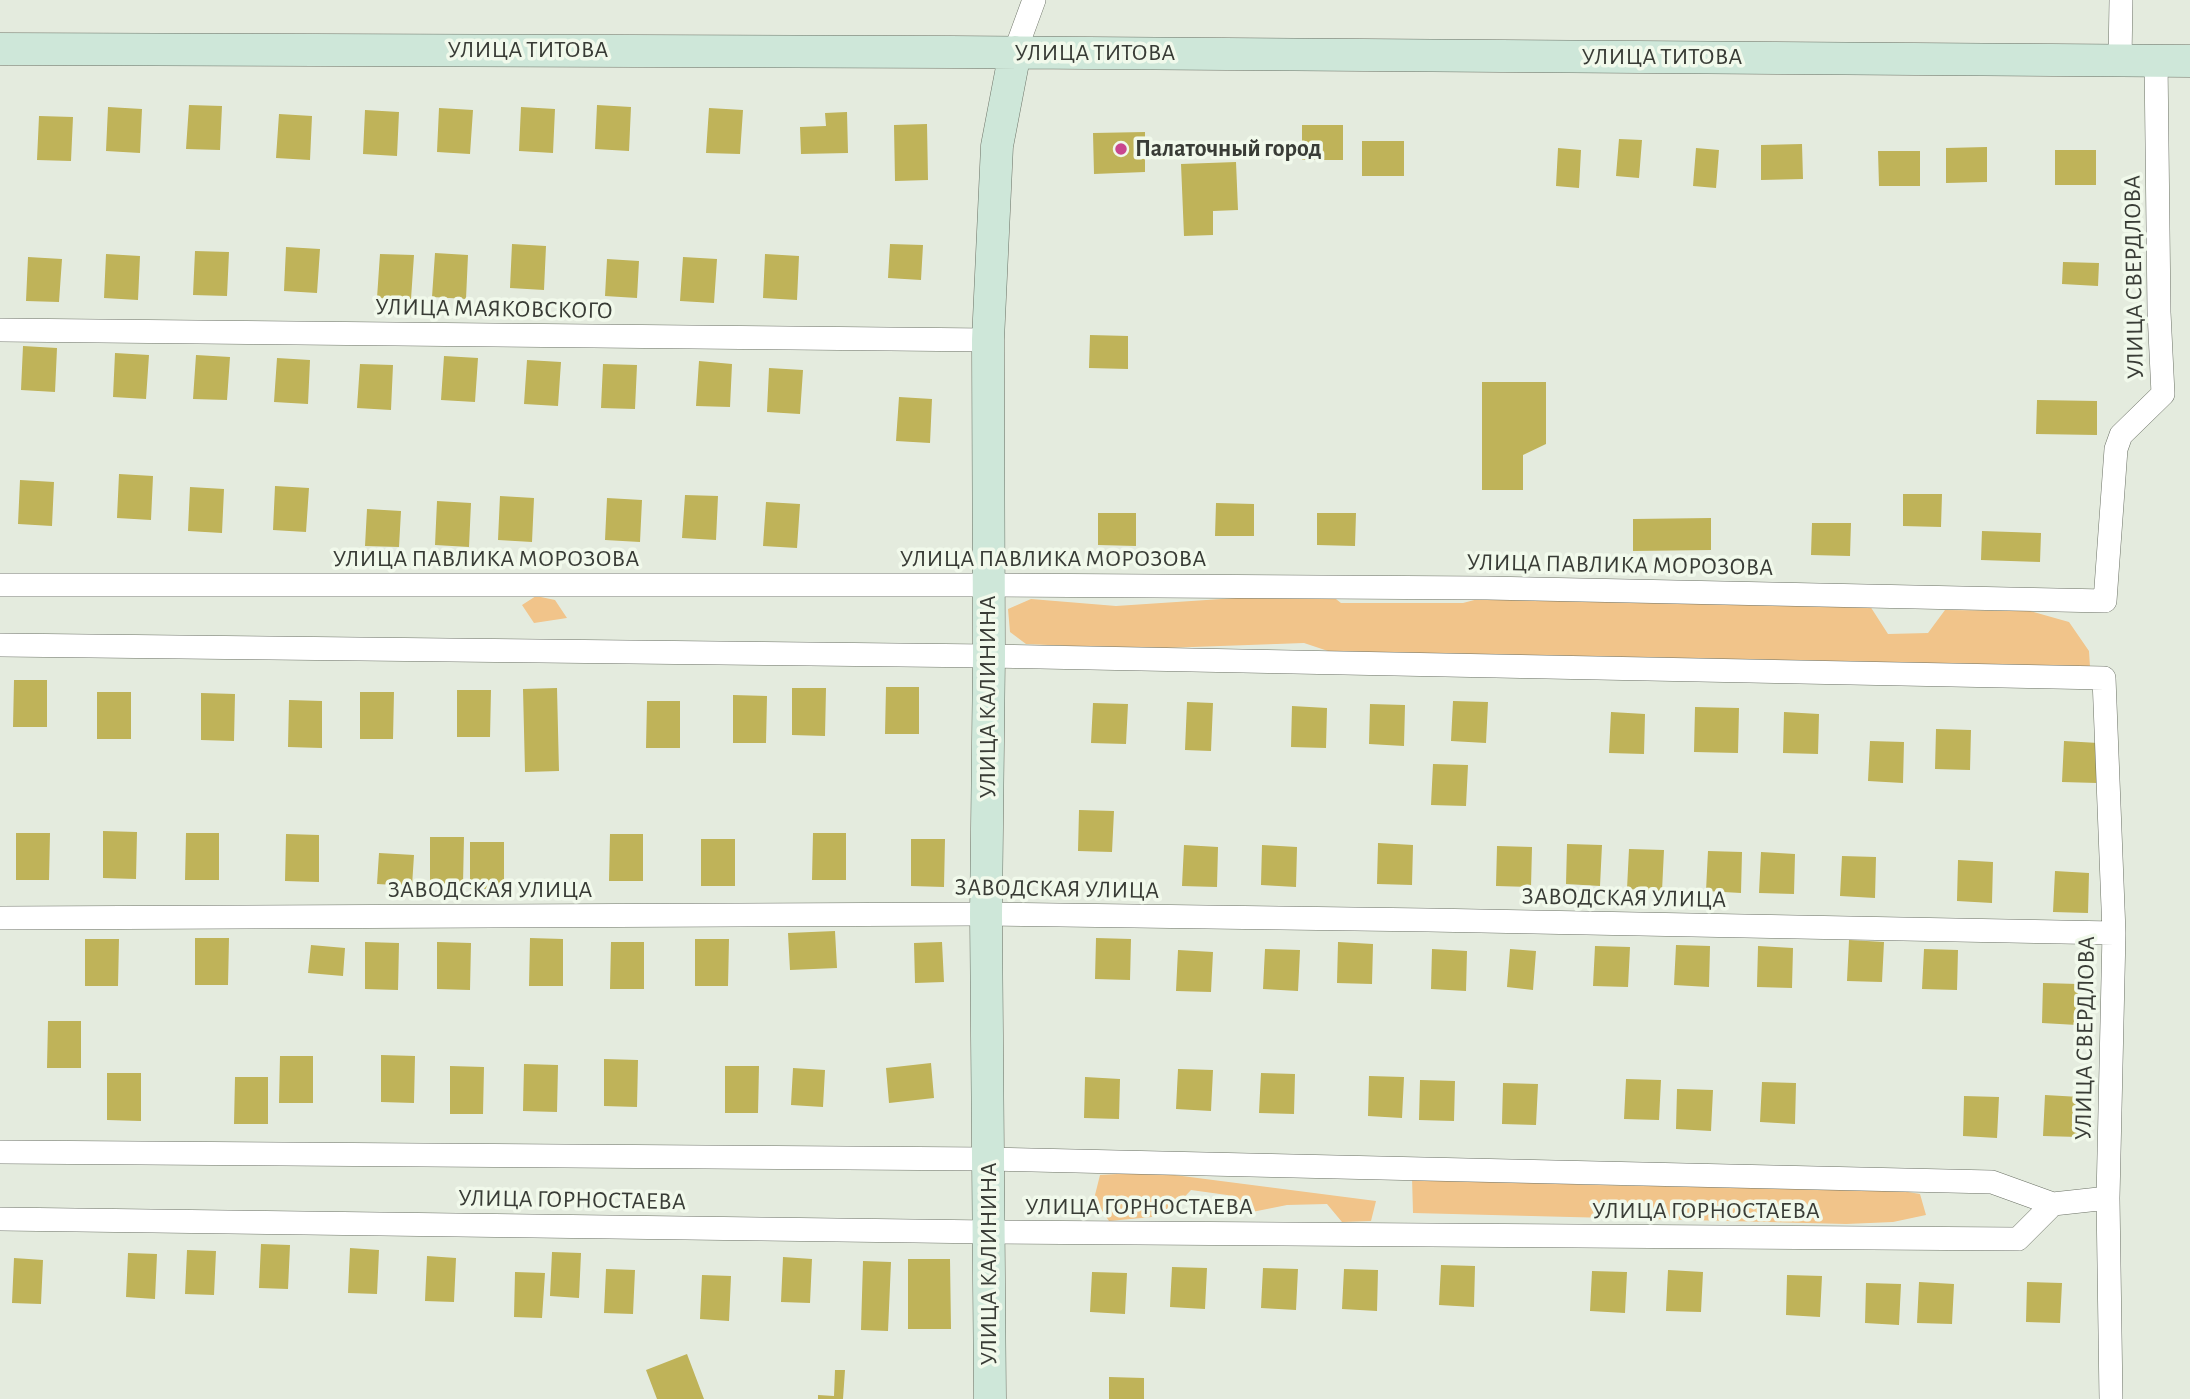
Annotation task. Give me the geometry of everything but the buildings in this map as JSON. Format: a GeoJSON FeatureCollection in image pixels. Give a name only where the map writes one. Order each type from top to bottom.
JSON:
{"type":"FeatureCollection","features":[{"type":"Feature","properties":{"kind":"main road","name":"УЛИЦА ТИТОВА"},"geometry":{"type":"LineString","coordinates":[[0,49],[1015,52],[2190,61]]}},
{"type":"Feature","properties":{"kind":"main road","name":"УЛИЦА КАЛИНИНА"},"geometry":{"type":"LineString","coordinates":[[990,1399],[986,914],[989,656],[988,340],[997,146],[1015,52]]}},
{"type":"Feature","properties":{"kind":"street","name":"УЛИЦА КАЛИНИНА"},"geometry":{"type":"LineString","coordinates":[[1015,52],[1034,0]]}},
{"type":"Feature","properties":{"kind":"street"},"geometry":{"type":"LineString","coordinates":[[2120,60],[2121,0]]}},
{"type":"Feature","properties":{"kind":"street","name":"УЛИЦА СВЕРДЛОВА"},"geometry":{"type":"LineString","coordinates":[[2105,601],[2116,449],[2121,435],[2163,394],[2159,312],[2156,60]]}},
{"type":"Feature","properties":{"kind":"street","name":"УЛИЦА МАЯКОВСКОГО"},"geometry":{"type":"LineString","coordinates":[[0,330],[988,340]]}},
{"type":"Feature","properties":{"kind":"street","name":"УЛИЦА ПАВЛИКА МОРОЗОВА"},"geometry":{"type":"LineString","coordinates":[[0,585],[1487,588],[2105,601]]}},
{"type":"Feature","properties":{"kind":"street"},"geometry":{"type":"LineString","coordinates":[[0,645],[989,656]]}},
{"type":"Feature","properties":{"kind":"street","name":"УЛИЦА СВЕРДЛОВА"},"geometry":{"type":"LineString","coordinates":[[989,656],[2104,678],[2114,933],[2108,1198],[2110,1399]]}},
{"type":"Feature","properties":{"kind":"street","name":"ЗАВОДСКАЯ УЛИЦА"},"geometry":{"type":"LineString","coordinates":[[0,918],[986,914],[2114,933]]}},
{"type":"Feature","properties":{"kind":"street","name":"УЛИЦА ГОРНОСТАЕВА"},"geometry":{"type":"LineString","coordinates":[[0,1152],[988,1159],[1992,1182],[2053,1204],[2108,1198]]}},
{"type":"Feature","properties":{"kind":"street","name":"УЛИЦА ГОРНОСТАЕВА"},"geometry":{"type":"LineString","coordinates":[[0,1219],[990,1232],[2018,1239],[2053,1204]]}},
{"type":"Feature","properties":{"kind":"shaded area"},"geometry":{"type":"Polygon","coordinates":[[[1327,592],[1341,603],[1463,603],[1482,598],[1870,606],[1888,634],[1928,633],[1945,610],[2030,611],[2069,622],[2089,651],[2090,667],[1528,659],[1328,651],[1304,643],[1137,649],[1026,644],[1010,632],[1008,609],[1031,599],[1116,606],[1327,592]]]}},
{"type":"Feature","properties":{"kind":"shaded area"},"geometry":{"type":"Polygon","coordinates":[[[536,596],[555,600],[567,618],[534,623],[522,605],[536,596]]]}},
{"type":"Feature","properties":{"kind":"shaded area"},"geometry":{"type":"Polygon","coordinates":[[[1151,1172],[1376,1201],[1371,1221],[1342,1222],[1327,1204],[1287,1205],[1252,1212],[1227,1195],[1191,1190],[1173,1209],[1152,1217],[1109,1221],[1094,1199],[1100,1175],[1151,1172]]]}},
{"type":"Feature","properties":{"kind":"shaded area"},"geometry":{"type":"Polygon","coordinates":[[[1412,1177],[1595,1185],[1896,1190],[1920,1194],[1926,1215],[1893,1222],[1846,1224],[1413,1213],[1412,1177]]]}},
{"type":"Feature","properties":{"kind":"place","name":"Палаточный город"},"geometry":{"type":"Point","coordinates":[1121,149]}}]}
